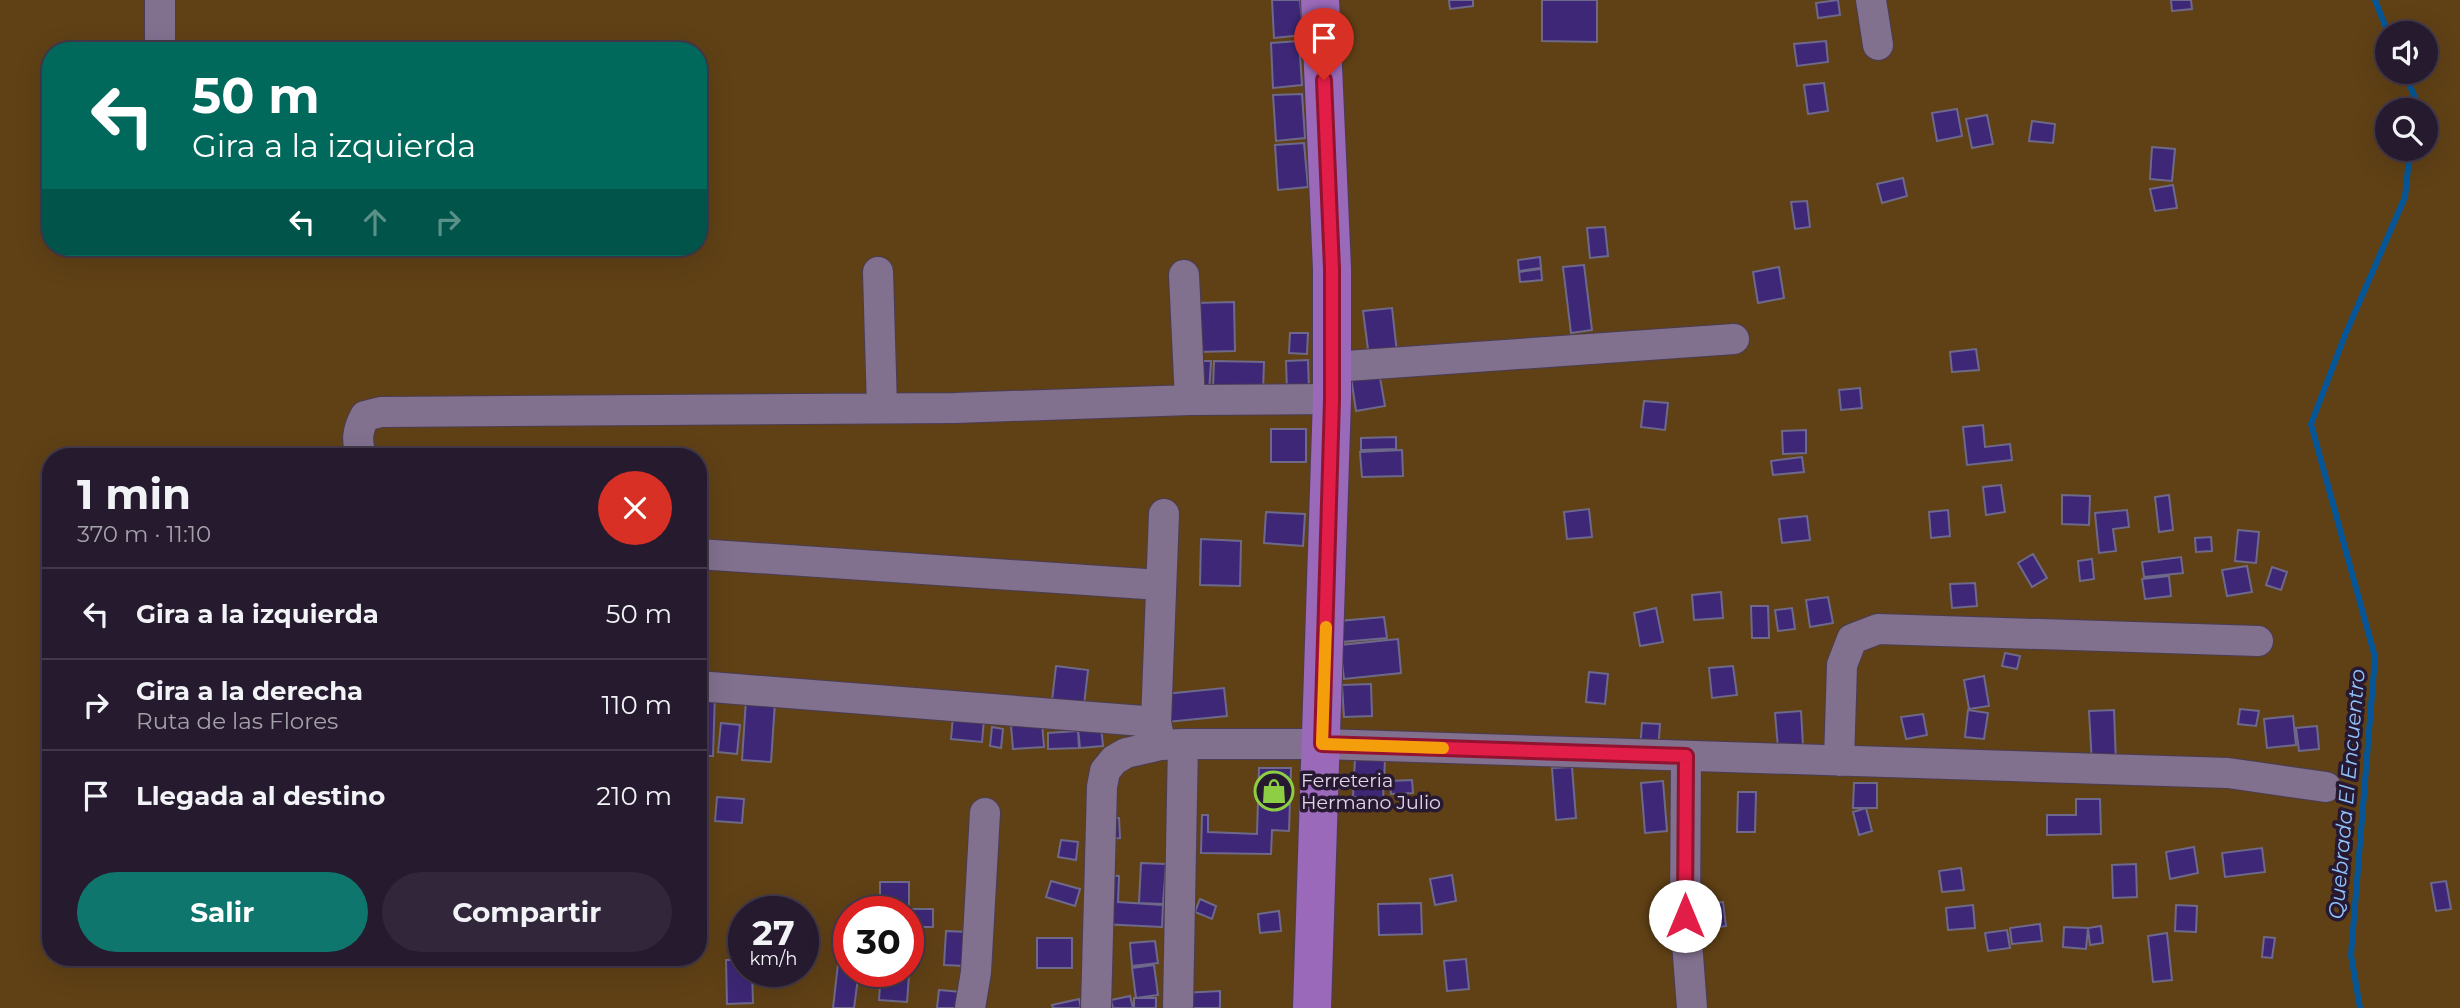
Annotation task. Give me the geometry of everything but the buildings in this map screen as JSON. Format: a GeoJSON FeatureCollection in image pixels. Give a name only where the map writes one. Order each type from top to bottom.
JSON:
{"type":"FeatureCollection","features":[{"type":"Feature","properties":{"kind":"main road"},"geometry":{"type":"LineString","coordinates":[[1312,1008],[1332,383],[1332,269],[1320,0]]}},
{"type":"Feature","properties":{"kind":"street"},"geometry":{"type":"LineString","coordinates":[[160,0],[160,42]]}},
{"type":"Feature","properties":{"kind":"street"},"geometry":{"type":"LineString","coordinates":[[1871,0],[1878,45]]}},
{"type":"Feature","properties":{"kind":"street"},"geometry":{"type":"LineString","coordinates":[[878,272],[882,408]]}},
{"type":"Feature","properties":{"kind":"street"},"geometry":{"type":"LineString","coordinates":[[1184,275],[1190,400]]}},
{"type":"Feature","properties":{"kind":"street"},"geometry":{"type":"LineString","coordinates":[[358,448],[357,429],[365,416],[381,412],[882,408],[1190,400],[1734,339]]}},
{"type":"Feature","properties":{"kind":"street"},"geometry":{"type":"LineString","coordinates":[[1164,514],[1160,584],[1178,1008]]}},
{"type":"Feature","properties":{"kind":"street"},"geometry":{"type":"LineString","coordinates":[[707,555],[1160,584]]}},
{"type":"Feature","properties":{"kind":"street"},"geometry":{"type":"LineString","coordinates":[[1839,761],[1842,665],[1852,639],[1878,629],[2258,641]]}},
{"type":"Feature","properties":{"kind":"street"},"geometry":{"type":"LineString","coordinates":[[707,687],[1167,737],[2228,773],[2326,787]]}},
{"type":"Feature","properties":{"kind":"street"},"geometry":{"type":"LineString","coordinates":[[1096,1008],[1102,787],[1105,771],[1114,760],[1126,753],[1167,737]]}},
{"type":"Feature","properties":{"kind":"street"},"geometry":{"type":"LineString","coordinates":[[1686,756],[1685,916],[1692,1008]]}},
{"type":"Feature","properties":{"kind":"street"},"geometry":{"type":"LineString","coordinates":[[970,1008],[976,972],[985,813]]}},
{"type":"Feature","properties":{"kind":"shaded area"},"geometry":{"type":"Polygon","coordinates":[[[0,0],[2460,0],[2460,1008],[0,1008],[0,0]]]}},
{"type":"Feature","properties":{"kind":"waterway","name":"Quebrada El Encuentro"},"geometry":{"type":"LineString","coordinates":[[2375,0],[2383,21]]}},
{"type":"Feature","properties":{"kind":"waterway","name":"Quebrada El Encuentro"},"geometry":{"type":"LineString","coordinates":[[2409,84],[2415,98]]}},
{"type":"Feature","properties":{"kind":"waterway","name":"Quebrada El Encuentro"},"geometry":{"type":"LineString","coordinates":[[2360,1008],[2351,955],[2375,657],[2311,424],[2345,335],[2405,197],[2409,161]]}},
{"type":"Feature","properties":{"kind":"slow traffic"},"geometry":{"type":"LineString","coordinates":[[1326,627],[1322,744],[1443,748]]}},
{"type":"Feature","properties":{"kind":"place","name":"Ferreteria Hermano Julio"},"geometry":{"type":"Point","coordinates":[1274,791]}},
{"type":"Feature","properties":{"kind":"route"},"geometry":{"type":"LineString","coordinates":[[1324,80],[1332,269],[1332,399],[1322,744],[1686,756],[1685,916]]}}]}
